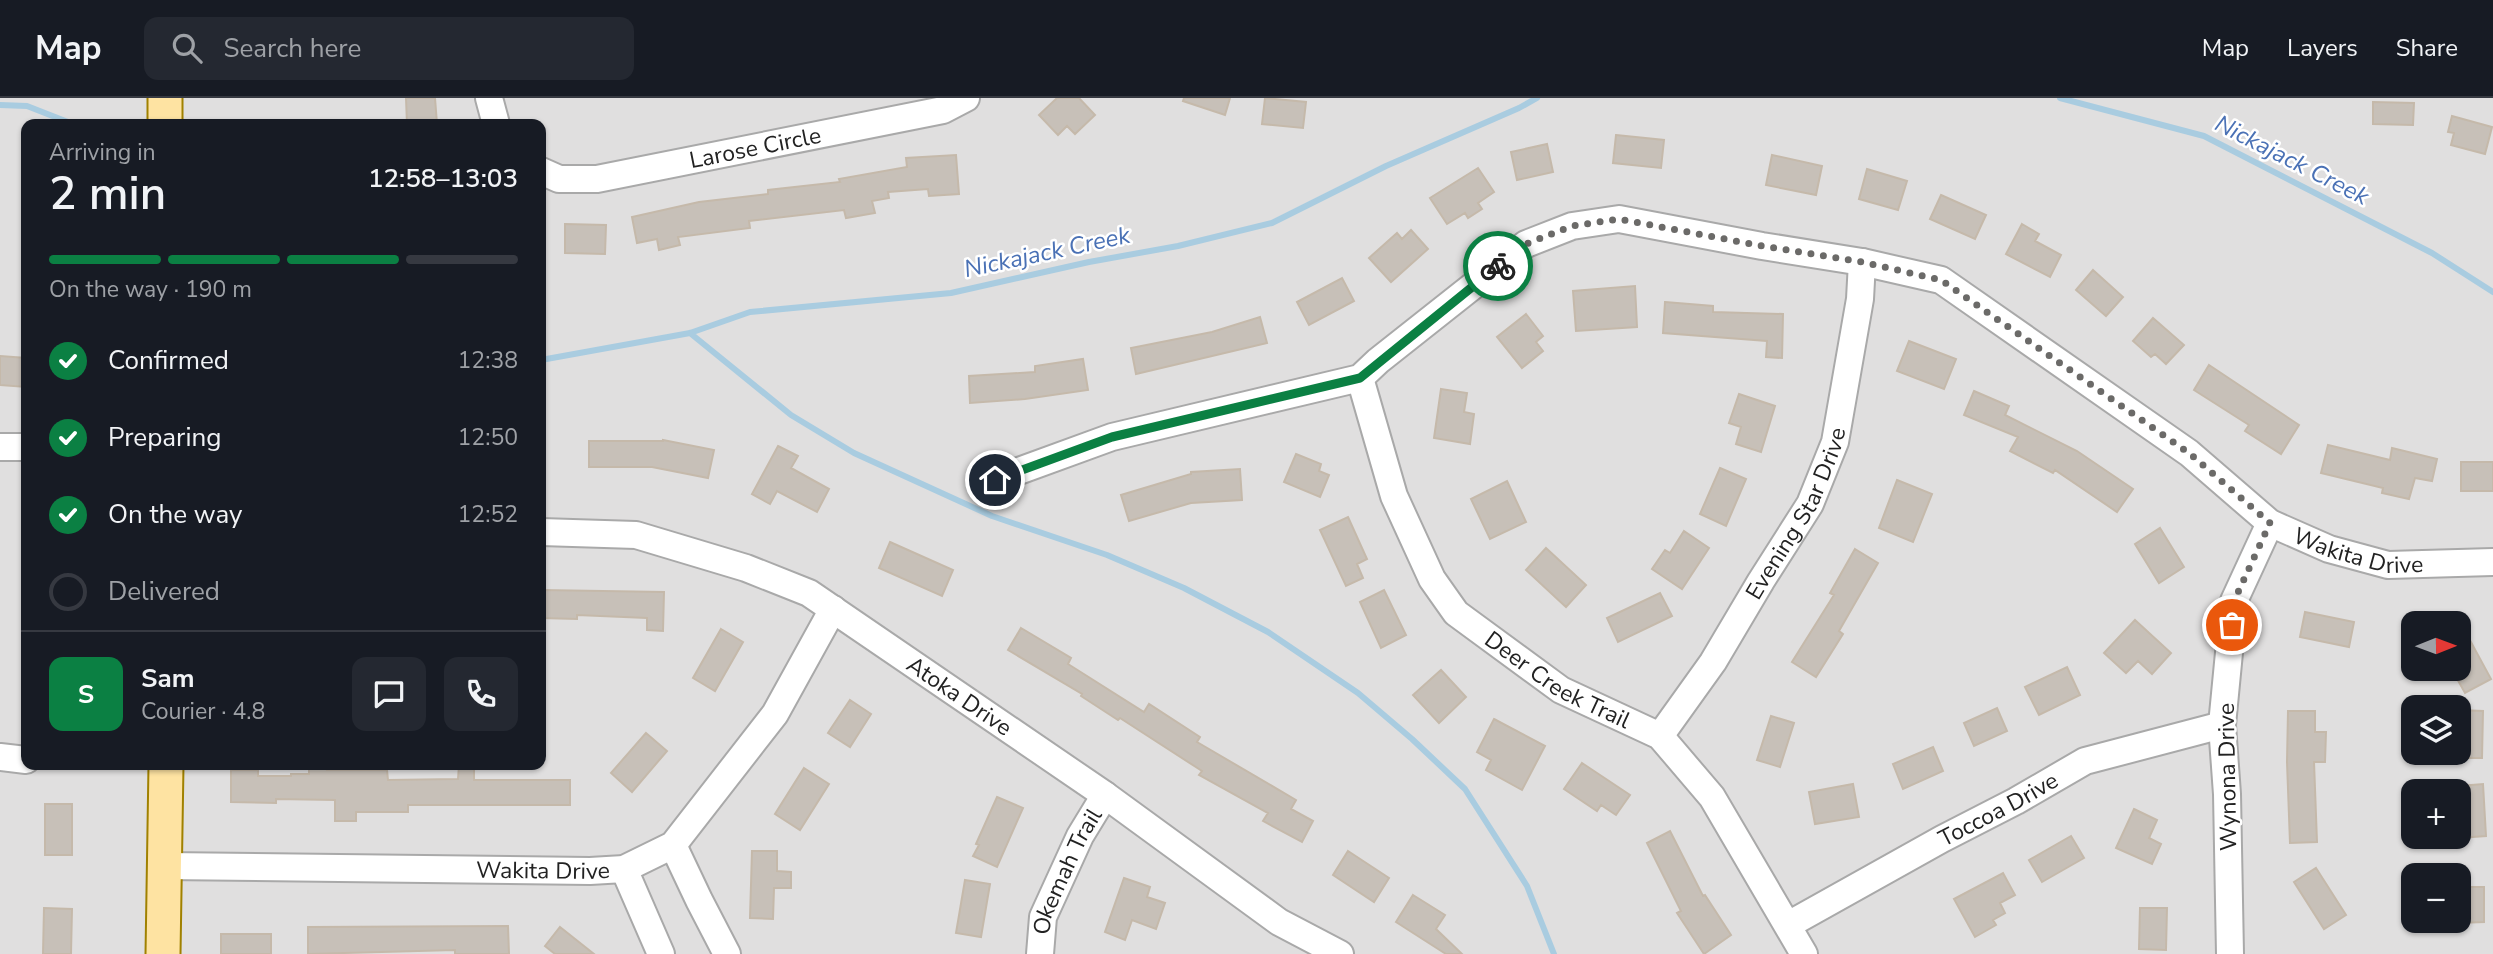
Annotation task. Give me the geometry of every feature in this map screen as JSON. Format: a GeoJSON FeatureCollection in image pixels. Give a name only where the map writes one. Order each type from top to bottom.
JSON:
{"type":"FeatureCollection","features":[{"type":"Feature","properties":{"kind":"main road"},"geometry":{"type":"LineString","coordinates":[[165,98],[165,119]]}},
{"type":"Feature","properties":{"kind":"main road"},"geometry":{"type":"LineString","coordinates":[[163,954],[166,770]]}},
{"type":"Feature","properties":{"kind":"street"},"geometry":{"type":"LineString","coordinates":[[489,98],[495,119]]}},
{"type":"Feature","properties":{"kind":"street","name":"Larose Circle"},"geometry":{"type":"LineString","coordinates":[[546,173],[559,179],[597,179],[943,110],[966,98]]}},
{"type":"Feature","properties":{"kind":"street","name":"Wakita Drive"},"geometry":{"type":"LineString","coordinates":[[995,480],[1112,437],[1360,378],[1526,244],[1572,226],[1619,219],[1862,262],[1941,280],[2189,453],[2270,523],[2329,549],[2388,565],[2493,562]]}},
{"type":"Feature","properties":{"kind":"street","name":"Evening Star Drive"},"geometry":{"type":"LineString","coordinates":[[1660,736],[1713,663],[1760,581],[1810,504],[1835,442],[1860,299],[1862,262]]}},
{"type":"Feature","properties":{"kind":"street","name":"Deer Creek Trail"},"geometry":{"type":"LineString","coordinates":[[1360,378],[1394,496],[1432,579],[1456,613],[1561,690],[1660,736],[1712,797],[1804,954]]}},
{"type":"Feature","properties":{"kind":"street"},"geometry":{"type":"LineString","coordinates":[[0,447],[21,447]]}},
{"type":"Feature","properties":{"kind":"street","name":"Wynona Drive"},"geometry":{"type":"LineString","coordinates":[[2230,954],[2227,794],[2222,725],[2234,601],[2270,523]]}},
{"type":"Feature","properties":{"kind":"street","name":"Atoka Drive"},"geometry":{"type":"LineString","coordinates":[[546,532],[636,535],[746,568],[809,593],[1105,795],[1279,922],[1340,954]]}},
{"type":"Feature","properties":{"kind":"street","name":"Wakita Drive"},"geometry":{"type":"LineString","coordinates":[[165,866],[590,872],[624,869],[673,845],[775,714],[833,609]]}},
{"type":"Feature","properties":{"kind":"street","name":"Toccoa Drive"},"geometry":{"type":"LineString","coordinates":[[1788,925],[2085,761],[2222,725]]}},
{"type":"Feature","properties":{"kind":"street"},"geometry":{"type":"LineString","coordinates":[[0,757],[21,759]]}},
{"type":"Feature","properties":{"kind":"street","name":"Okemah Trail"},"geometry":{"type":"LineString","coordinates":[[1040,954],[1043,917],[1080,836],[1105,795]]}},
{"type":"Feature","properties":{"kind":"street"},"geometry":{"type":"LineString","coordinates":[[673,845],[727,954]]}},
{"type":"Feature","properties":{"kind":"street"},"geometry":{"type":"LineString","coordinates":[[624,869],[661,954]]}},
{"type":"Feature","properties":{"kind":"shaded area"},"geometry":{"type":"Polygon","coordinates":[[[0,98],[2493,98],[2493,954],[0,954],[0,98]]]}},
{"type":"Feature","properties":{"kind":"building"},"geometry":{"type":"Polygon","coordinates":[[[406,98],[435,98],[437,119],[407,119],[406,98]]]}},
{"type":"Feature","properties":{"kind":"building"},"geometry":{"type":"Polygon","coordinates":[[[1057,98],[1079,98],[1095,115],[1075,134],[1067,126],[1058,135],[1039,115],[1057,98]]]}},
{"type":"Feature","properties":{"kind":"building"},"geometry":{"type":"Polygon","coordinates":[[[1184,98],[1230,98],[1225,115],[1183,101],[1184,98]]]}},
{"type":"Feature","properties":{"kind":"building"},"geometry":{"type":"Polygon","coordinates":[[[1265,98],[1306,102],[1303,128],[1262,124],[1265,98]]]}},
{"type":"Feature","properties":{"kind":"building"},"geometry":{"type":"Polygon","coordinates":[[[2373,102],[2414,103],[2413,125],[2373,124],[2373,102]]]}},
{"type":"Feature","properties":{"kind":"building"},"geometry":{"type":"Polygon","coordinates":[[[2452,116],[2492,127],[2485,154],[2451,145],[2454,133],[2448,132],[2452,116]]]}},
{"type":"Feature","properties":{"kind":"building"},"geometry":{"type":"Polygon","coordinates":[[[1616,135],[1664,140],[1661,168],[1613,163],[1616,135]]]}},
{"type":"Feature","properties":{"kind":"building"},"geometry":{"type":"Polygon","coordinates":[[[1547,144],[1553,172],[1517,180],[1511,152],[1547,144]]]}},
{"type":"Feature","properties":{"kind":"building"},"geometry":{"type":"Polygon","coordinates":[[[956,155],[959,194],[929,196],[928,189],[888,192],[889,198],[872,201],[875,213],[846,218],[844,210],[749,221],[750,228],[678,237],[680,245],[659,250],[657,239],[637,243],[632,217],[699,202],[768,194],[768,190],[840,182],[839,179],[907,167],[906,158],[956,155]]]}},
{"type":"Feature","properties":{"kind":"building"},"geometry":{"type":"Polygon","coordinates":[[[1772,155],[1822,166],[1816,195],[1766,185],[1772,155]]]}},
{"type":"Feature","properties":{"kind":"building"},"geometry":{"type":"Polygon","coordinates":[[[1478,168],[1494,192],[1478,203],[1482,209],[1468,218],[1465,213],[1447,224],[1430,198],[1478,168]]]}},
{"type":"Feature","properties":{"kind":"building"},"geometry":{"type":"Polygon","coordinates":[[[1867,169],[1907,181],[1898,210],[1859,199],[1867,169]]]}},
{"type":"Feature","properties":{"kind":"building"},"geometry":{"type":"Polygon","coordinates":[[[1941,195],[1986,215],[1975,239],[1930,219],[1941,195]]]}},
{"type":"Feature","properties":{"kind":"building"},"geometry":{"type":"Polygon","coordinates":[[[565,224],[606,225],[605,254],[565,253],[565,224]]]}},
{"type":"Feature","properties":{"kind":"building"},"geometry":{"type":"Polygon","coordinates":[[[2022,224],[2039,234],[2035,241],[2061,255],[2050,277],[2006,254],[2022,224]]]}},
{"type":"Feature","properties":{"kind":"building"},"geometry":{"type":"Polygon","coordinates":[[[1411,230],[1428,249],[1391,282],[1369,258],[1397,233],[1402,239],[1411,230]]]}},
{"type":"Feature","properties":{"kind":"building"},"geometry":{"type":"Polygon","coordinates":[[[2093,270],[2123,297],[2106,316],[2076,290],[2093,270]]]}},
{"type":"Feature","properties":{"kind":"building"},"geometry":{"type":"Polygon","coordinates":[[[1342,278],[1354,301],[1309,325],[1297,302],[1342,278]]]}},
{"type":"Feature","properties":{"kind":"building"},"geometry":{"type":"Polygon","coordinates":[[[1635,286],[1637,327],[1576,331],[1573,291],[1635,286]]]}},
{"type":"Feature","properties":{"kind":"building"},"geometry":{"type":"Polygon","coordinates":[[[1665,302],[1713,306],[1713,312],[1783,314],[1782,358],[1766,357],[1767,341],[1663,333],[1665,302]]]}},
{"type":"Feature","properties":{"kind":"building"},"geometry":{"type":"Polygon","coordinates":[[[1526,314],[1543,336],[1536,342],[1543,351],[1522,368],[1497,337],[1526,314]]]}},
{"type":"Feature","properties":{"kind":"building"},"geometry":{"type":"Polygon","coordinates":[[[1260,317],[1267,343],[1136,374],[1131,348],[1212,332],[1260,317]]]}},
{"type":"Feature","properties":{"kind":"building"},"geometry":{"type":"Polygon","coordinates":[[[2153,318],[2184,345],[2166,364],[2155,354],[2151,357],[2133,341],[2153,318]]]}},
{"type":"Feature","properties":{"kind":"building"},"geometry":{"type":"Polygon","coordinates":[[[1909,341],[1956,359],[1944,389],[1897,371],[1909,341]]]}},
{"type":"Feature","properties":{"kind":"building"},"geometry":{"type":"Polygon","coordinates":[[[0,356],[21,358],[21,387],[0,385],[0,356]]]}},
{"type":"Feature","properties":{"kind":"building"},"geometry":{"type":"Polygon","coordinates":[[[1083,359],[1088,390],[970,403],[969,376],[1035,372],[1035,366],[1083,359]]]}},
{"type":"Feature","properties":{"kind":"building"},"geometry":{"type":"Polygon","coordinates":[[[2209,365],[2299,425],[2281,454],[2245,431],[2249,425],[2194,390],[2209,365]]]}},
{"type":"Feature","properties":{"kind":"building"},"geometry":{"type":"Polygon","coordinates":[[[1441,389],[1467,393],[1464,412],[1474,414],[1470,444],[1434,438],[1441,389]]]}},
{"type":"Feature","properties":{"kind":"building"},"geometry":{"type":"Polygon","coordinates":[[[1974,391],[2009,406],[2005,415],[2077,451],[2133,489],[2117,512],[2055,470],[2053,473],[2010,451],[2018,437],[1964,415],[1974,391]]]}},
{"type":"Feature","properties":{"kind":"building"},"geometry":{"type":"Polygon","coordinates":[[[1739,394],[1775,406],[1761,452],[1736,444],[1741,427],[1729,423],[1739,394]]]}},
{"type":"Feature","properties":{"kind":"building"},"geometry":{"type":"Polygon","coordinates":[[[663,440],[714,450],[708,478],[652,467],[589,467],[589,441],[663,440]]]}},
{"type":"Feature","properties":{"kind":"building"},"geometry":{"type":"Polygon","coordinates":[[[2328,445],[2390,460],[2392,448],[2437,459],[2432,481],[2415,478],[2409,499],[2382,493],[2383,488],[2321,473],[2328,445]]]}},
{"type":"Feature","properties":{"kind":"building"},"geometry":{"type":"Polygon","coordinates":[[[778,446],[798,456],[791,468],[829,489],[817,512],[777,491],[770,504],[752,494],[778,446]]]}},
{"type":"Feature","properties":{"kind":"building"},"geometry":{"type":"Polygon","coordinates":[[[1296,454],[1321,464],[1319,471],[1329,475],[1320,497],[1284,482],[1296,454]]]}},
{"type":"Feature","properties":{"kind":"building"},"geometry":{"type":"Polygon","coordinates":[[[2461,462],[2493,462],[2493,491],[2461,491],[2461,462]]]}},
{"type":"Feature","properties":{"kind":"building"},"geometry":{"type":"Polygon","coordinates":[[[1720,468],[1746,479],[1726,526],[1700,514],[1720,468]]]}},
{"type":"Feature","properties":{"kind":"building"},"geometry":{"type":"Polygon","coordinates":[[[1240,469],[1242,500],[1191,503],[1129,521],[1121,495],[1191,472],[1240,469]]]}},
{"type":"Feature","properties":{"kind":"building"},"geometry":{"type":"Polygon","coordinates":[[[1897,480],[1932,494],[1913,542],[1879,528],[1897,480]]]}},
{"type":"Feature","properties":{"kind":"building"},"geometry":{"type":"Polygon","coordinates":[[[1507,481],[1526,522],[1490,539],[1471,499],[1507,481]]]}},
{"type":"Feature","properties":{"kind":"building"},"geometry":{"type":"Polygon","coordinates":[[[1348,517],[1367,559],[1357,564],[1363,578],[1346,586],[1320,530],[1348,517]]]}},
{"type":"Feature","properties":{"kind":"building"},"geometry":{"type":"Polygon","coordinates":[[[2160,528],[2184,567],[2159,583],[2135,544],[2160,528]]]}},
{"type":"Feature","properties":{"kind":"building"},"geometry":{"type":"Polygon","coordinates":[[[1684,531],[1709,548],[1682,589],[1652,569],[1665,550],[1670,553],[1684,531]]]}},
{"type":"Feature","properties":{"kind":"building"},"geometry":{"type":"Polygon","coordinates":[[[890,542],[953,570],[942,596],[879,568],[890,542]]]}},
{"type":"Feature","properties":{"kind":"building"},"geometry":{"type":"Polygon","coordinates":[[[1546,548],[1586,585],[1566,607],[1526,570],[1546,548]]]}},
{"type":"Feature","properties":{"kind":"building"},"geometry":{"type":"Polygon","coordinates":[[[1855,549],[1878,563],[1839,631],[1843,634],[1816,677],[1792,662],[1834,595],[1830,593],[1855,549]]]}},
{"type":"Feature","properties":{"kind":"building"},"geometry":{"type":"Polygon","coordinates":[[[546,590],[664,592],[663,631],[647,630],[647,618],[577,615],[577,619],[546,618],[546,590]]]}},
{"type":"Feature","properties":{"kind":"building"},"geometry":{"type":"Polygon","coordinates":[[[1384,590],[1406,635],[1381,648],[1360,602],[1384,590]]]}},
{"type":"Feature","properties":{"kind":"building"},"geometry":{"type":"Polygon","coordinates":[[[1660,593],[1672,616],[1618,642],[1607,618],[1660,593]]]}},
{"type":"Feature","properties":{"kind":"building"},"geometry":{"type":"Polygon","coordinates":[[[2305,612],[2354,622],[2349,647],[2300,637],[2305,612]]]}},
{"type":"Feature","properties":{"kind":"building"},"geometry":{"type":"Polygon","coordinates":[[[2135,620],[2171,653],[2152,674],[2138,661],[2126,673],[2104,653],[2135,620]]]}},
{"type":"Feature","properties":{"kind":"building"},"geometry":{"type":"Polygon","coordinates":[[[1021,628],[1071,658],[1068,664],[1144,712],[1149,704],[1200,737],[1197,742],[1296,800],[1291,809],[1313,821],[1302,842],[1263,821],[1268,813],[1199,775],[1202,771],[1008,650],[1021,628]]]}},
{"type":"Feature","properties":{"kind":"building"},"geometry":{"type":"Polygon","coordinates":[[[721,629],[743,642],[715,691],[693,678],[721,629]]]}},
{"type":"Feature","properties":{"kind":"building"},"geometry":{"type":"Polygon","coordinates":[[[2471,642],[2491,679],[2465,693],[2458,681],[2471,681],[2471,642]]]}},
{"type":"Feature","properties":{"kind":"building"},"geometry":{"type":"Polygon","coordinates":[[[2067,667],[2080,695],[2039,715],[2025,687],[2067,667]]]}},
{"type":"Feature","properties":{"kind":"building"},"geometry":{"type":"Polygon","coordinates":[[[1441,670],[1466,697],[1439,723],[1413,695],[1441,670]]]}},
{"type":"Feature","properties":{"kind":"building"},"geometry":{"type":"Polygon","coordinates":[[[850,700],[871,714],[850,747],[828,733],[850,700]]]}},
{"type":"Feature","properties":{"kind":"building"},"geometry":{"type":"Polygon","coordinates":[[[1997,708],[2007,731],[1974,746],[1964,723],[1997,708]]]}},
{"type":"Feature","properties":{"kind":"building"},"geometry":{"type":"Polygon","coordinates":[[[2471,710],[2483,711],[2482,758],[2471,758],[2471,710]]]}},
{"type":"Feature","properties":{"kind":"building"},"geometry":{"type":"Polygon","coordinates":[[[2288,711],[2315,711],[2315,732],[2326,732],[2325,762],[2314,762],[2317,842],[2290,843],[2288,711]]]}},
{"type":"Feature","properties":{"kind":"building"},"geometry":{"type":"Polygon","coordinates":[[[1771,716],[1794,723],[1780,767],[1757,760],[1771,716]]]}},
{"type":"Feature","properties":{"kind":"building"},"geometry":{"type":"Polygon","coordinates":[[[1494,719],[1545,746],[1522,790],[1486,770],[1491,760],[1477,752],[1494,719]]]}},
{"type":"Feature","properties":{"kind":"building"},"geometry":{"type":"Polygon","coordinates":[[[646,733],[667,751],[632,792],[611,773],[646,733]]]}},
{"type":"Feature","properties":{"kind":"building"},"geometry":{"type":"Polygon","coordinates":[[[1933,747],[1943,771],[1903,789],[1893,764],[1933,747]]]}},
{"type":"Feature","properties":{"kind":"building"},"geometry":{"type":"Polygon","coordinates":[[[1582,763],[1630,795],[1616,815],[1601,805],[1597,811],[1564,789],[1582,763]]]}},
{"type":"Feature","properties":{"kind":"building"},"geometry":{"type":"Polygon","coordinates":[[[804,768],[829,784],[800,830],[775,814],[804,768]]]}},
{"type":"Feature","properties":{"kind":"building"},"geometry":{"type":"Polygon","coordinates":[[[231,770],[258,770],[258,776],[309,774],[309,770],[387,770],[388,780],[458,779],[459,770],[474,770],[474,780],[570,780],[570,805],[408,805],[408,812],[356,812],[356,821],[335,821],[335,800],[276,799],[276,803],[231,802],[231,770]]]}},
{"type":"Feature","properties":{"kind":"building"},"geometry":{"type":"Polygon","coordinates":[[[1853,784],[1859,817],[1815,824],[1809,792],[1853,784]]]}},
{"type":"Feature","properties":{"kind":"building"},"geometry":{"type":"Polygon","coordinates":[[[2483,784],[2486,836],[2471,837],[2471,785],[2483,784]]]}},
{"type":"Feature","properties":{"kind":"building"},"geometry":{"type":"Polygon","coordinates":[[[997,797],[1023,808],[997,867],[973,856],[997,797]]]}},
{"type":"Feature","properties":{"kind":"building"},"geometry":{"type":"Polygon","coordinates":[[[45,804],[72,804],[72,855],[45,855],[45,804]]]}},
{"type":"Feature","properties":{"kind":"building"},"geometry":{"type":"Polygon","coordinates":[[[2134,809],[2157,820],[2149,838],[2161,844],[2152,864],[2116,848],[2134,809]]]}},
{"type":"Feature","properties":{"kind":"building"},"geometry":{"type":"Polygon","coordinates":[[[1670,831],[1703,896],[1705,895],[1731,935],[1704,954],[1677,913],[1681,911],[1647,843],[1670,831]]]}},
{"type":"Feature","properties":{"kind":"building"},"geometry":{"type":"Polygon","coordinates":[[[2071,836],[2084,858],[2042,882],[2029,860],[2071,836]]]}},
{"type":"Feature","properties":{"kind":"building"},"geometry":{"type":"Polygon","coordinates":[[[752,851],[777,851],[777,871],[791,872],[791,888],[774,888],[773,919],[750,918],[752,851]]]}},
{"type":"Feature","properties":{"kind":"building"},"geometry":{"type":"Polygon","coordinates":[[[1348,851],[1389,878],[1374,902],[1333,875],[1348,851]]]}},
{"type":"Feature","properties":{"kind":"building"},"geometry":{"type":"Polygon","coordinates":[[[2316,868],[2346,915],[2324,929],[2294,882],[2316,868]]]}},
{"type":"Feature","properties":{"kind":"building"},"geometry":{"type":"Polygon","coordinates":[[[2003,873],[2015,895],[2000,903],[2005,913],[1993,920],[1996,925],[1975,937],[1954,899],[2003,873]]]}},
{"type":"Feature","properties":{"kind":"building"},"geometry":{"type":"Polygon","coordinates":[[[1124,878],[1150,887],[1147,897],[1165,903],[1156,929],[1132,920],[1125,940],[1105,932],[1124,878]]]}},
{"type":"Feature","properties":{"kind":"building"},"geometry":{"type":"Polygon","coordinates":[[[965,880],[990,884],[981,937],[956,933],[965,880]]]}},
{"type":"Feature","properties":{"kind":"building"},"geometry":{"type":"Polygon","coordinates":[[[2471,887],[2484,887],[2484,922],[2471,923],[2471,887]]]}},
{"type":"Feature","properties":{"kind":"building"},"geometry":{"type":"Polygon","coordinates":[[[1413,895],[1445,915],[1436,929],[1462,954],[1446,954],[1396,922],[1413,895]]]}},
{"type":"Feature","properties":{"kind":"building"},"geometry":{"type":"Polygon","coordinates":[[[44,908],[72,909],[71,954],[43,954],[44,908]]]}},
{"type":"Feature","properties":{"kind":"building"},"geometry":{"type":"Polygon","coordinates":[[[2140,908],[2167,908],[2166,950],[2139,949],[2140,908]]]}},
{"type":"Feature","properties":{"kind":"building"},"geometry":{"type":"Polygon","coordinates":[[[508,926],[509,954],[455,954],[455,950],[308,954],[308,927],[508,926]]]}},
{"type":"Feature","properties":{"kind":"building"},"geometry":{"type":"Polygon","coordinates":[[[560,927],[594,954],[555,954],[545,946],[560,927]]]}},
{"type":"Feature","properties":{"kind":"building"},"geometry":{"type":"Polygon","coordinates":[[[221,934],[271,934],[271,954],[221,954],[221,934]]]}},
{"type":"Feature","properties":{"kind":"waterway","name":"Nickajack Creek"},"geometry":{"type":"LineString","coordinates":[[546,359],[690,333],[750,312],[951,293],[1089,262],[1178,246],[1272,223],[1386,166],[1537,98]]}},
{"type":"Feature","properties":{"kind":"waterway","name":"Nickajack Creek"},"geometry":{"type":"LineString","coordinates":[[2060,98],[2204,136],[2432,253],[2493,292]]}},
{"type":"Feature","properties":{"kind":"waterway","name":"Nickajack Creek"},"geometry":{"type":"LineString","coordinates":[[0,105],[27,106],[60,119]]}},
{"type":"Feature","properties":{"kind":"waterway"},"geometry":{"type":"LineString","coordinates":[[690,333],[791,415],[854,453],[992,516],[1107,555],[1184,588],[1268,632],[1358,693],[1465,789],[1527,886],[1554,954]]}},
{"type":"Feature","properties":{"kind":"way so far"},"geometry":{"type":"LineString","coordinates":[[1498,266],[1526,244],[1572,226],[1619,219],[1862,262],[1941,280],[2189,453],[2270,523],[2234,601],[2232,625]]}},
{"type":"Feature","properties":{"kind":"route"},"geometry":{"type":"LineString","coordinates":[[995,480],[1112,437],[1360,378],[1498,266]]}}]}
